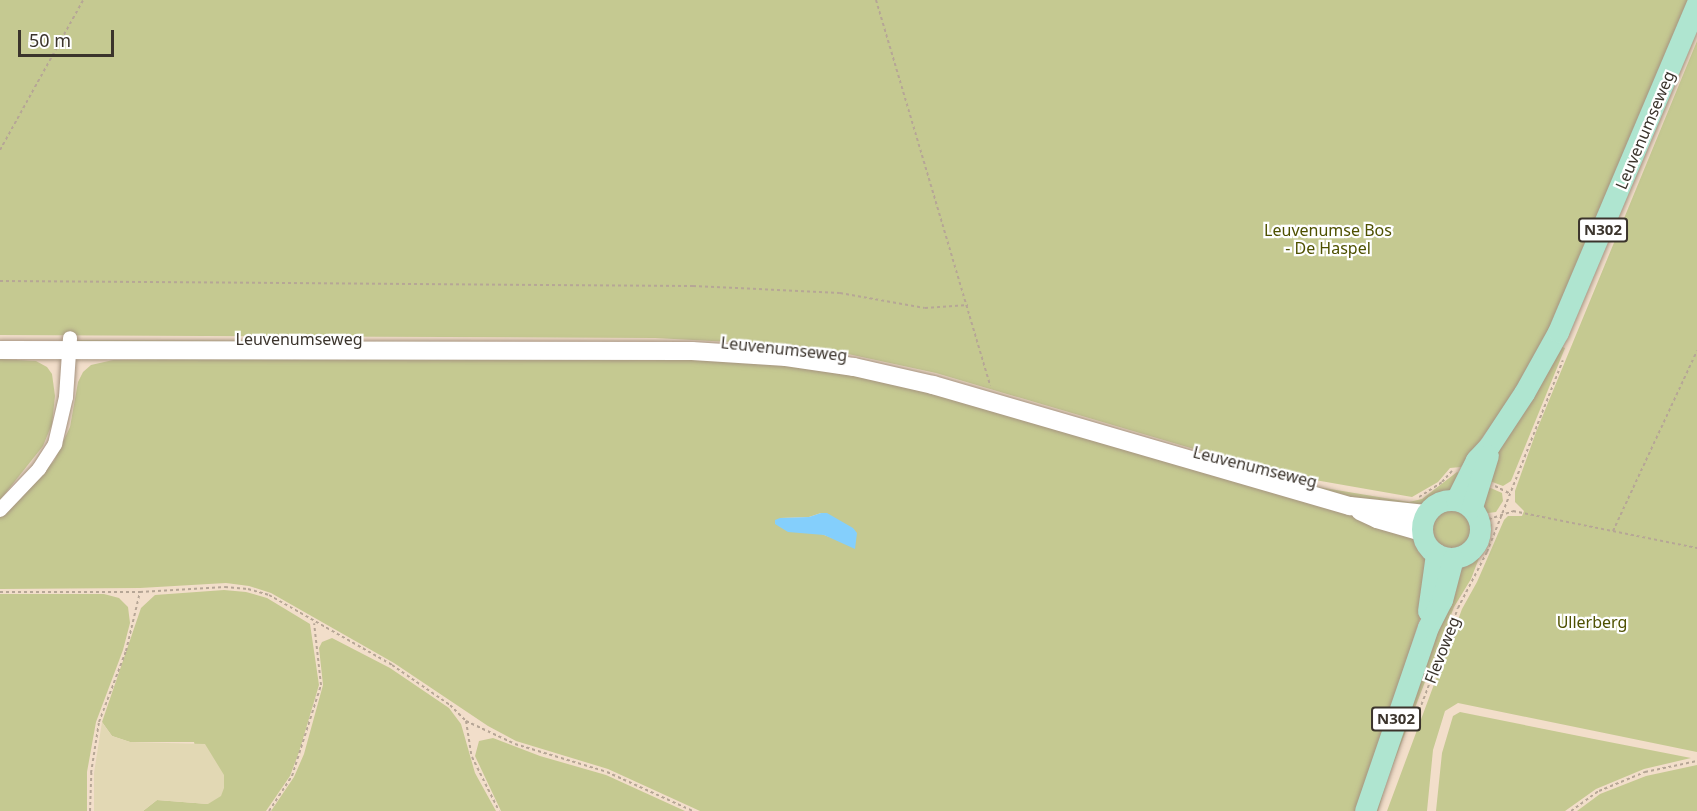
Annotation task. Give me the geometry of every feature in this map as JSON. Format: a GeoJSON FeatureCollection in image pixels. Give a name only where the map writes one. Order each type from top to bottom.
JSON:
{"type":"FeatureCollection","features":[{"type":"Feature","properties":{"kind":"main road","name":"Leuvenumseweg"},"geometry":{"type":"LineString","coordinates":[[1469,510],[1476,460],[1490,446],[1524,393],[1558,332],[1697,3]]}},
{"type":"Feature","properties":{"kind":"main road","name":"Leuvenumseweg"},"geometry":{"type":"LineString","coordinates":[[0,350],[70,345],[752,354],[854,367],[933,385],[1350,506],[1420,515]]}},
{"type":"Feature","properties":{"kind":"main road"},"geometry":{"type":"LineString","coordinates":[[1444,556],[1424,541],[1420,515],[1436,504],[1469,510]]}},
{"type":"Feature","properties":{"kind":"main road","name":"N302"},"geometry":{"type":"LineString","coordinates":[[1444,556],[1469,552],[1479,539],[1469,510]]}},
{"type":"Feature","properties":{"kind":"main road","name":"Flevoweg"},"geometry":{"type":"LineString","coordinates":[[1365,811],[1428,627],[1428,596],[1444,556]]}},
{"type":"Feature","properties":{"kind":"street"},"geometry":{"type":"LineString","coordinates":[[0,510],[39,469],[55,444],[66,398],[70,345]]}},
{"type":"Feature","properties":{"kind":"path"},"geometry":{"type":"LineString","coordinates":[[0,150],[83,0]]}},
{"type":"Feature","properties":{"kind":"path"},"geometry":{"type":"LineString","coordinates":[[876,0],[996,404]]}},
{"type":"Feature","properties":{"kind":"path"},"geometry":{"type":"LineString","coordinates":[[0,281],[693,286],[840,293],[925,308],[968,305]]}},
{"type":"Feature","properties":{"kind":"path"},"geometry":{"type":"LineString","coordinates":[[1613,531],[1697,351]]}},
{"type":"Feature","properties":{"kind":"path"},"geometry":{"type":"LineString","coordinates":[[1420,515],[1442,482],[1454,470],[1475,477]]}},
{"type":"Feature","properties":{"kind":"path","name":"Flevoweg"},"geometry":{"type":"LineString","coordinates":[[1412,728],[1458,608],[1474,580],[1509,493],[1475,477]]}},
{"type":"Feature","properties":{"kind":"path"},"geometry":{"type":"LineString","coordinates":[[1469,510],[1502,515],[1513,511],[1697,548]]}},
{"type":"Feature","properties":{"kind":"path"},"geometry":{"type":"LineString","coordinates":[[0,592],[140,592],[225,587],[248,589],[269,595],[314,623],[392,665],[450,705],[466,721],[515,744],[608,772],[693,811]]}},
{"type":"Feature","properties":{"kind":"path"},"geometry":{"type":"LineString","coordinates":[[90,811],[91,773],[99,722],[126,651],[140,592]]}},
{"type":"Feature","properties":{"kind":"path"},"geometry":{"type":"LineString","coordinates":[[269,811],[292,776],[321,685],[314,623]]}},
{"type":"Feature","properties":{"kind":"path"},"geometry":{"type":"LineString","coordinates":[[466,721],[472,757],[499,811]]}},
{"type":"Feature","properties":{"kind":"path"},"geometry":{"type":"LineString","coordinates":[[1571,811],[1599,791],[1645,772],[1697,761]]}},
{"type":"Feature","properties":{"kind":"green space","name":"Leuvenumse Bos - De Haspel"},"geometry":{"type":"Polygon","coordinates":[[[0,0],[1689,0],[1551,330],[1518,388],[1461,467],[1450,468],[1438,482],[1412,497],[1275,473],[936,373],[848,354],[788,345],[655,338],[0,335],[0,0]]]}},
{"type":"Feature","properties":{"kind":"green space","name":"Ullerberg"},"geometry":{"type":"Polygon","coordinates":[[[1697,41],[1697,752],[1458,703],[1445,711],[1433,750],[1427,811],[1387,811],[1462,609],[1477,582],[1504,520],[1508,516],[1522,516],[1524,511],[1515,502],[1515,491],[1536,432],[1697,41]]]}},
{"type":"Feature","properties":{"kind":"green space"},"geometry":{"type":"Polygon","coordinates":[[[72,340],[704,343],[788,349],[847,359],[71,342],[72,340]]]}},
{"type":"Feature","properties":{"kind":"green space"},"geometry":{"type":"Polygon","coordinates":[[[1560,346],[1565,348],[1511,481],[1503,486],[1487,480],[1499,448],[1560,346]]]}},
{"type":"Feature","properties":{"kind":"green space"},"geometry":{"type":"Polygon","coordinates":[[[324,355],[751,360],[894,382],[1409,531],[1417,538],[1429,560],[1420,618],[1358,811],[700,811],[608,769],[516,741],[488,726],[394,663],[271,593],[249,586],[226,583],[140,588],[0,589],[0,517],[54,461],[70,427],[78,382],[83,372],[91,365],[113,360],[324,355]],[[821,513],[809,517],[780,518],[832,538],[821,513]]]}},
{"type":"Feature","properties":{"kind":"green space"},"geometry":{"type":"Polygon","coordinates":[[[0,359],[36,361],[47,367],[52,374],[55,396],[52,424],[43,446],[0,500],[0,359]]]}},
{"type":"Feature","properties":{"kind":"green space"},"geometry":{"type":"Polygon","coordinates":[[[1457,472],[1463,475],[1451,492],[1424,506],[1346,497],[1312,486],[1409,502],[1422,499],[1457,472]]]}},
{"type":"Feature","properties":{"kind":"green space"},"geometry":{"type":"Polygon","coordinates":[[[1484,485],[1502,493],[1503,501],[1496,512],[1488,513],[1481,509],[1484,485]]]}},
{"type":"Feature","properties":{"kind":"green space"},"geometry":{"type":"Polygon","coordinates":[[[1452,510],[1465,516],[1471,529],[1465,542],[1452,548],[1439,542],[1433,529],[1439,516],[1452,510]]]}},
{"type":"Feature","properties":{"kind":"green space"},"geometry":{"type":"Polygon","coordinates":[[[1492,524],[1471,579],[1454,607],[1387,780],[1378,811],[1373,811],[1458,564],[1478,551],[1486,529],[1492,524]]]}},
{"type":"Feature","properties":{"kind":"green space"},"geometry":{"type":"Polygon","coordinates":[[[224,590],[246,592],[267,598],[310,624],[319,685],[299,752],[290,776],[266,811],[143,811],[157,800],[208,804],[194,742],[130,742],[112,736],[102,722],[141,608],[155,595],[224,590]]]}},
{"type":"Feature","properties":{"kind":"green space"},"geometry":{"type":"Polygon","coordinates":[[[0,594],[104,594],[119,598],[128,607],[130,623],[123,650],[96,722],[87,772],[87,811],[0,811],[0,594]]]}},
{"type":"Feature","properties":{"kind":"green space"},"geometry":{"type":"Polygon","coordinates":[[[332,638],[390,668],[449,708],[461,724],[475,773],[496,811],[271,811],[294,777],[304,754],[323,685],[319,648],[322,642],[332,638]]]}},
{"type":"Feature","properties":{"kind":"green space"},"geometry":{"type":"Polygon","coordinates":[[[1460,712],[1691,758],[1644,769],[1596,789],[1565,811],[1436,811],[1442,753],[1453,716],[1460,712]]]}},
{"type":"Feature","properties":{"kind":"green space"},"geometry":{"type":"Polygon","coordinates":[[[493,738],[540,756],[606,775],[685,811],[501,811],[475,756],[479,741],[493,738]]]}},
{"type":"Feature","properties":{"kind":"green space"},"geometry":{"type":"Polygon","coordinates":[[[1697,765],[1697,811],[1577,811],[1600,794],[1646,776],[1697,765]]]}},
{"type":"Feature","properties":{"kind":"sand"},"geometry":{"type":"Polygon","coordinates":[[[102,722],[112,736],[130,742],[205,744],[224,775],[224,788],[221,796],[208,804],[157,800],[143,811],[94,811],[94,773],[102,722]]]}},
{"type":"Feature","properties":{"kind":"water"},"geometry":{"type":"Polygon","coordinates":[[[827,513],[853,528],[857,533],[855,549],[824,535],[788,532],[775,524],[775,520],[780,518],[809,517],[827,513]]]}}]}
